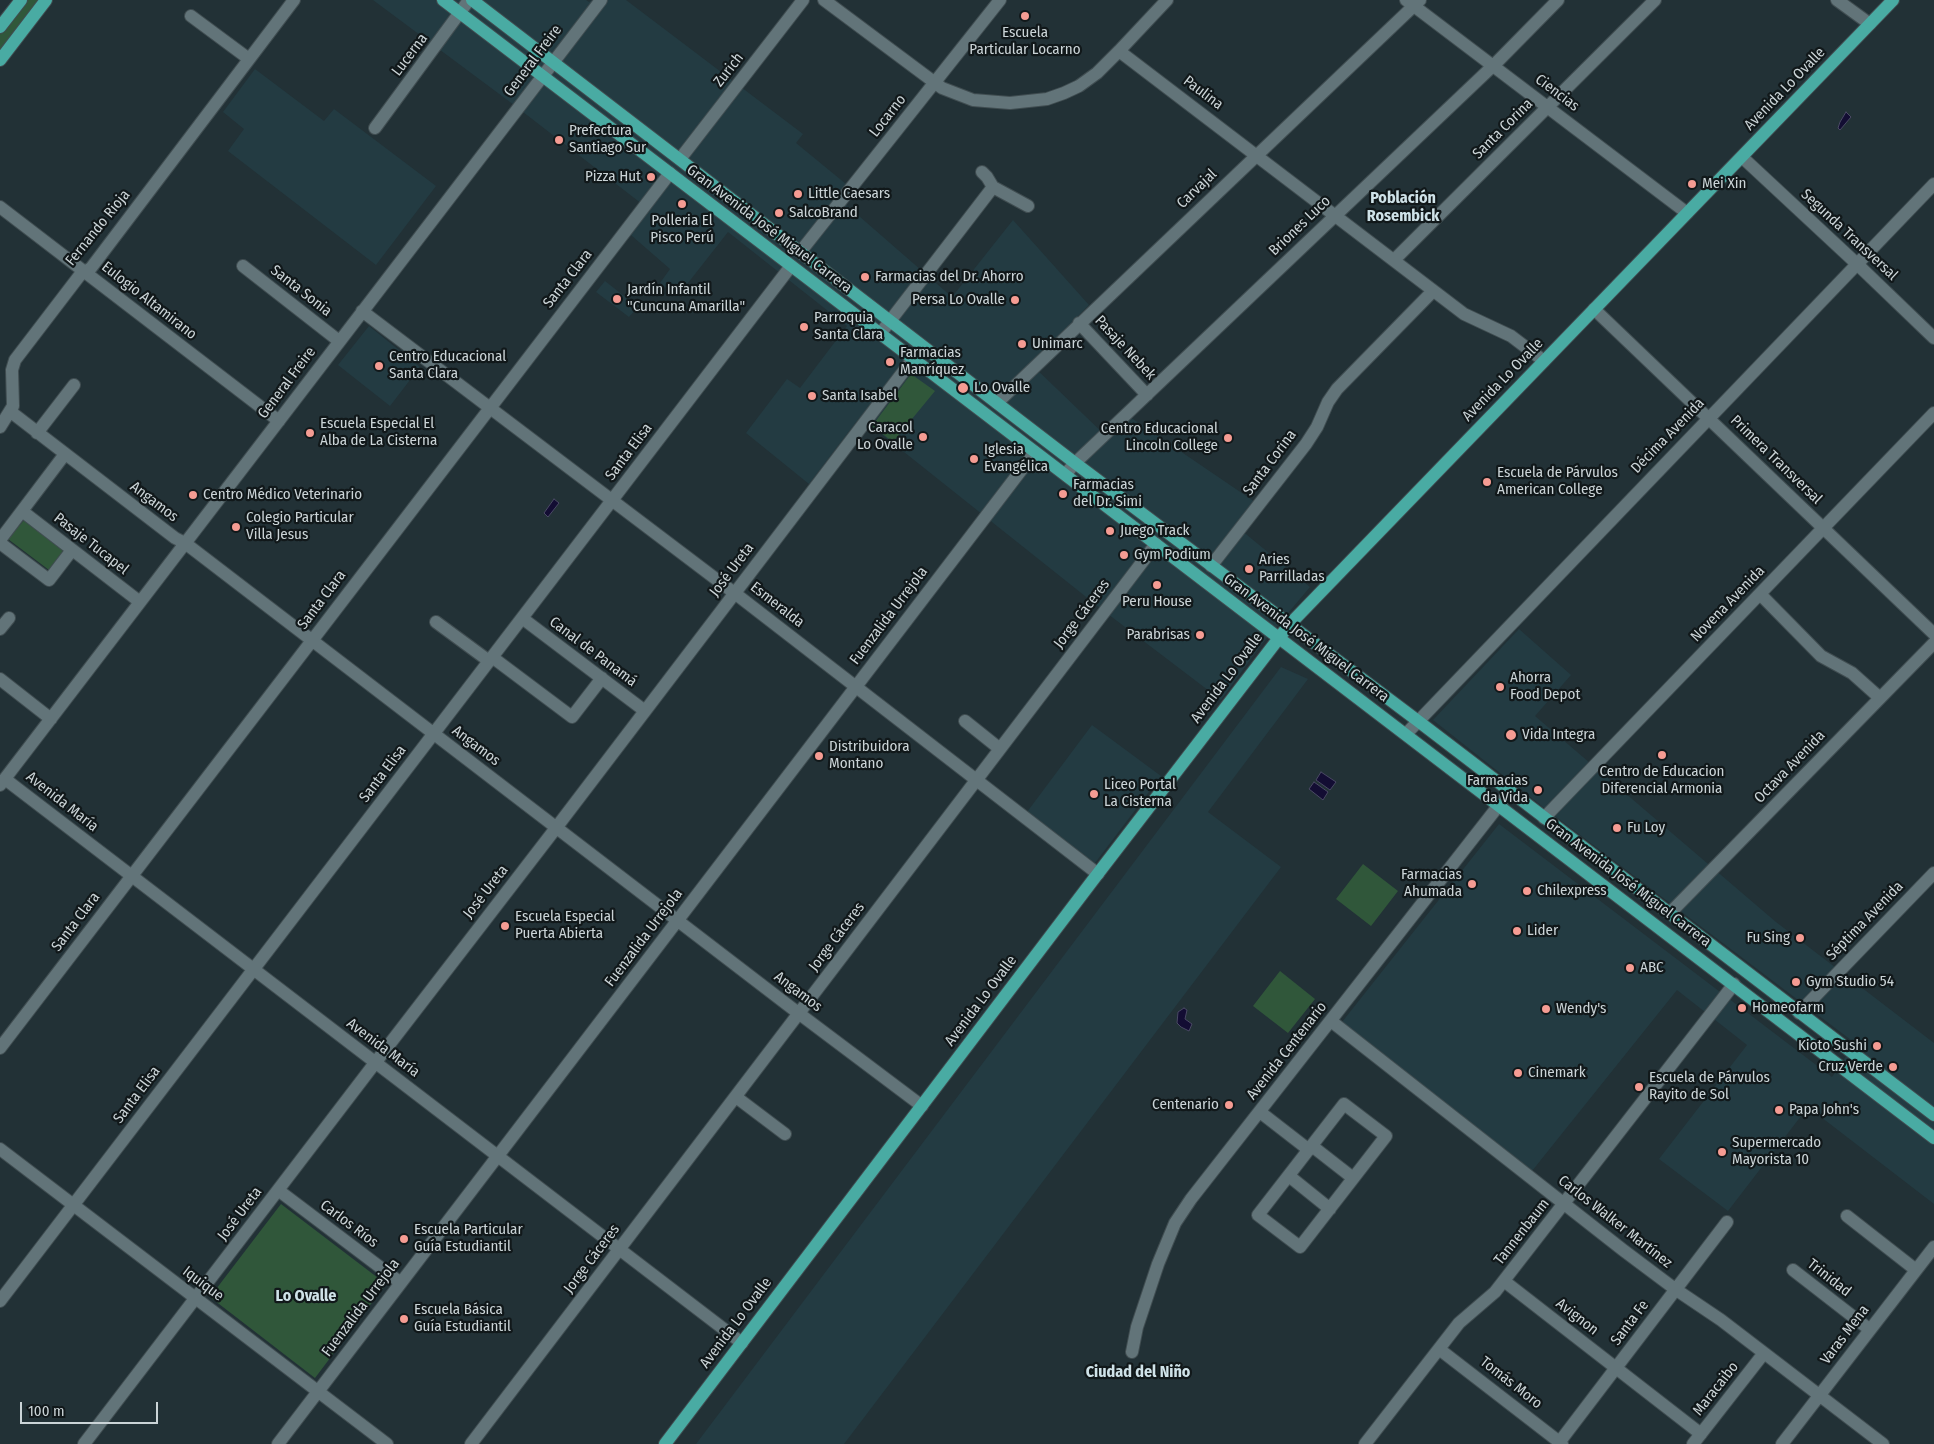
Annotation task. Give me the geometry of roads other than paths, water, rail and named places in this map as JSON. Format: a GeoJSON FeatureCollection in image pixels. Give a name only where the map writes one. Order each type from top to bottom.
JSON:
{"type":"FeatureCollection","features":[{"type":"Feature","properties":{"kind":"main road"},"geometry":{"type":"LineString","coordinates":[[21,0],[3,24],[22,32]]}},
{"type":"Feature","properties":{"kind":"main road"},"geometry":{"type":"LineString","coordinates":[[0,60],[46,0]]}},
{"type":"Feature","properties":{"kind":"main road","name":"Gran Avenida José Miguel Carrera"},"geometry":{"type":"LineString","coordinates":[[443,0],[1934,1138]]}},
{"type":"Feature","properties":{"kind":"main road","name":"Gran Avenida José Miguel Carrera"},"geometry":{"type":"LineString","coordinates":[[470,0],[1075,463],[1418,721],[1799,1012],[1932,1109]]}},
{"type":"Feature","properties":{"kind":"main road","name":"Avenida Lo Ovalle"},"geometry":{"type":"LineString","coordinates":[[665,1444],[1289,625],[1893,0]]}},
{"type":"Feature","properties":{"kind":"main road"},"geometry":{"type":"LineString","coordinates":[[791,266],[796,248]]}},
{"type":"Feature","properties":{"kind":"main road"},"geometry":{"type":"LineString","coordinates":[[1156,544],[1168,540],[1179,541]]}},
{"type":"Feature","properties":{"kind":"main road"},"geometry":{"type":"LineString","coordinates":[[1777,1018],[1787,1017],[1799,1012]]}},
{"type":"Feature","properties":{"kind":"street","name":"Fernando Rioja"},"geometry":{"type":"LineString","coordinates":[[11,412],[14,403],[6,364],[80,275],[90,268],[294,0]]}},
{"type":"Feature","properties":{"kind":"street","name":"Lucerna"},"geometry":{"type":"LineString","coordinates":[[375,128],[470,0]]}},
{"type":"Feature","properties":{"kind":"street","name":"General Freire"},"geometry":{"type":"LineString","coordinates":[[3,782],[601,0]]}},
{"type":"Feature","properties":{"kind":"street","name":"Zurich"},"geometry":{"type":"LineString","coordinates":[[680,159],[803,0]]}},
{"type":"Feature","properties":{"kind":"street","name":"Locarno"},"geometry":{"type":"LineString","coordinates":[[796,248],[934,84],[1000,0]]}},
{"type":"Feature","properties":{"kind":"street"},"geometry":{"type":"LineString","coordinates":[[829,1],[934,84],[973,100],[1003,103],[1036,101],[1058,95],[1079,86],[1093,76],[1119,51],[1167,0]]}},
{"type":"Feature","properties":{"kind":"street","name":"Briones Luco"},"geometry":{"type":"LineString","coordinates":[[1067,476],[1075,463],[1493,65],[1558,0]]}},
{"type":"Feature","properties":{"kind":"street","name":"Santa Corina"},"geometry":{"type":"LineString","coordinates":[[1394,260],[1655,0]]}},
{"type":"Feature","properties":{"kind":"street"},"geometry":{"type":"LineString","coordinates":[[1837,0],[1870,24]]}},
{"type":"Feature","properties":{"kind":"street","name":"Ciencias"},"geometry":{"type":"LineString","coordinates":[[1414,2],[1493,65],[1687,213]]}},
{"type":"Feature","properties":{"kind":"street","name":"Carvajal"},"geometry":{"type":"LineString","coordinates":[[997,403],[1414,2]]}},
{"type":"Feature","properties":{"kind":"street"},"geometry":{"type":"LineString","coordinates":[[191,16],[249,59]]}},
{"type":"Feature","properties":{"kind":"street","name":"Paulina"},"geometry":{"type":"LineString","coordinates":[[1119,51],[1257,154],[1464,314],[1511,336],[1544,361]]}},
{"type":"Feature","properties":{"kind":"street","name":"Segunda Transversal"},"geometry":{"type":"LineString","coordinates":[[1742,157],[1934,338]]}},
{"type":"Feature","properties":{"kind":"street"},"geometry":{"type":"LineString","coordinates":[[982,172],[992,187],[1028,206]]}},
{"type":"Feature","properties":{"kind":"street","name":"Santa Clara"},"geometry":{"type":"LineString","coordinates":[[0,1048],[670,173]]}},
{"type":"Feature","properties":{"kind":"street","name":"Décima Avenida"},"geometry":{"type":"LineString","coordinates":[[1406,734],[1934,184]]}},
{"type":"Feature","properties":{"kind":"street"},"geometry":{"type":"LineString","coordinates":[[880,334],[992,187]]}},
{"type":"Feature","properties":{"kind":"street","name":"Eulogio Altamirano"},"geometry":{"type":"LineString","coordinates":[[0,207],[278,421]]}},
{"type":"Feature","properties":{"kind":"street","name":"Santa Sonia"},"geometry":{"type":"LineString","coordinates":[[243,266],[339,341]]}},
{"type":"Feature","properties":{"kind":"street","name":"Santa Elisa"},"geometry":{"type":"LineString","coordinates":[[0,1301],[791,266]]}},
{"type":"Feature","properties":{"kind":"street","name":"Santa Corina"},"geometry":{"type":"LineString","coordinates":[[1211,566],[1306,444],[1337,389],[1434,291]]}},
{"type":"Feature","properties":{"kind":"street","name":"Primera Transversal"},"geometry":{"type":"LineString","coordinates":[[1594,309],[1934,634]]}},
{"type":"Feature","properties":{"kind":"street","name":"Esmeralda"},"geometry":{"type":"LineString","coordinates":[[362,311],[735,593],[1098,874]]}},
{"type":"Feature","properties":{"kind":"street","name":"Pasaje Nebek"},"geometry":{"type":"LineString","coordinates":[[1079,323],[1147,395]]}},
{"type":"Feature","properties":{"kind":"street","name":"José Ureta"},"geometry":{"type":"LineString","coordinates":[[84,1444],[646,711],[913,359]]}},
{"type":"Feature","properties":{"kind":"street"},"geometry":{"type":"LineString","coordinates":[[37,433],[74,386]]}},
{"type":"Feature","properties":{"kind":"street"},"geometry":{"type":"LineString","coordinates":[[0,427],[11,412]]}},
{"type":"Feature","properties":{"kind":"street","name":"Angamos"},"geometry":{"type":"LineString","coordinates":[[11,412],[922,1106]]}},
{"type":"Feature","properties":{"kind":"street","name":"Novena Avenida"},"geometry":{"type":"LineString","coordinates":[[1544,818],[1934,413]]}},
{"type":"Feature","properties":{"kind":"street","name":"Fuenzalida Urrejola"},"geometry":{"type":"LineString","coordinates":[[278,1444],[1035,452]]}},
{"type":"Feature","properties":{"kind":"street"},"geometry":{"type":"LineString","coordinates":[[65,454],[0,542],[49,580],[72,550]]}},
{"type":"Feature","properties":{"kind":"street","name":"Pasaje Tucapel"},"geometry":{"type":"LineString","coordinates":[[22,511],[140,602]]}},
{"type":"Feature","properties":{"kind":"street","name":"Jorge Cáceres"},"geometry":{"type":"LineString","coordinates":[[471,1444],[1156,544]]}},
{"type":"Feature","properties":{"kind":"street"},"geometry":{"type":"LineString","coordinates":[[1760,594],[1821,656],[1852,673],[1880,698]]}},
{"type":"Feature","properties":{"kind":"street"},"geometry":{"type":"LineString","coordinates":[[0,629],[9,618]]}},
{"type":"Feature","properties":{"kind":"street","name":"Canal de Panamá"},"geometry":{"type":"LineString","coordinates":[[522,618],[646,711]]}},
{"type":"Feature","properties":{"kind":"street"},"geometry":{"type":"LineString","coordinates":[[436,622],[572,717],[602,678]]}},
{"type":"Feature","properties":{"kind":"street","name":"Octava Avenida"},"geometry":{"type":"LineString","coordinates":[[1670,913],[1934,643]]}},
{"type":"Feature","properties":{"kind":"street"},"geometry":{"type":"LineString","coordinates":[[0,679],[51,719]]}},
{"type":"Feature","properties":{"kind":"street"},"geometry":{"type":"LineString","coordinates":[[965,721],[1000,748]]}},
{"type":"Feature","properties":{"kind":"street","name":"Avenida María"},"geometry":{"type":"LineString","coordinates":[[3,782],[132,876],[742,1343]]}},
{"type":"Feature","properties":{"kind":"street","name":"Avenida Centenario"},"geometry":{"type":"LineString","coordinates":[[1132,1352],[1145,1299],[1175,1223],[1191,1199],[1510,791]]}},
{"type":"Feature","properties":{"kind":"street","name":"Séptima Avenida"},"geometry":{"type":"LineString","coordinates":[[1799,1012],[1934,873]]}},
{"type":"Feature","properties":{"kind":"street","name":"Tannenbaum"},"geometry":{"type":"LineString","coordinates":[[1364,1444],[1464,1318],[1490,1298],[1504,1281],[1734,984]]}},
{"type":"Feature","properties":{"kind":"street","name":"Carlos Walker Martínez"},"geometry":{"type":"LineString","coordinates":[[1331,1021],[1676,1290],[1721,1320],[1883,1444]]}},
{"type":"Feature","properties":{"kind":"street"},"geometry":{"type":"LineString","coordinates":[[736,1097],[785,1134]]}},
{"type":"Feature","properties":{"kind":"street"},"geometry":{"type":"LineString","coordinates":[[1344,1104],[1386,1136],[1300,1248],[1258,1215],[1310,1148],[1344,1104]]}},
{"type":"Feature","properties":{"kind":"street"},"geometry":{"type":"LineString","coordinates":[[1260,1112],[1353,1178]]}},
{"type":"Feature","properties":{"kind":"street","name":"Iquique"},"geometry":{"type":"LineString","coordinates":[[0,1149],[386,1444]]}},
{"type":"Feature","properties":{"kind":"street"},"geometry":{"type":"LineString","coordinates":[[1289,1176],[1330,1209]]}},
{"type":"Feature","properties":{"kind":"street","name":"Carlos Ríos"},"geometry":{"type":"LineString","coordinates":[[278,1190],[401,1283]]}},
{"type":"Feature","properties":{"kind":"street"},"geometry":{"type":"LineString","coordinates":[[1848,1216],[1916,1270]]}},
{"type":"Feature","properties":{"kind":"street","name":"Santa Fe"},"geometry":{"type":"LineString","coordinates":[[1560,1443],[1727,1222]]}},
{"type":"Feature","properties":{"kind":"street","name":"Varas Mena"},"geometry":{"type":"LineString","coordinates":[[1782,1444],[1934,1247]]}},
{"type":"Feature","properties":{"kind":"street","name":"Trinidad"},"geometry":{"type":"LineString","coordinates":[[1793,1270],[1870,1330]]}},
{"type":"Feature","properties":{"kind":"street","name":"Avignon"},"geometry":{"type":"LineString","coordinates":[[1504,1281],[1616,1368],[1697,1439]]}},
{"type":"Feature","properties":{"kind":"street","name":"Tomás Moro"},"geometry":{"type":"LineString","coordinates":[[1439,1349],[1560,1443]]}},
{"type":"Feature","properties":{"kind":"street","name":"Maracaibo"},"geometry":{"type":"LineString","coordinates":[[1697,1439],[1764,1353]]}},
{"type":"Feature","properties":{"kind":"place","name":"Escuela Particular Locarno"},"geometry":{"type":"Point","coordinates":[1025,16]}},
{"type":"Feature","properties":{"kind":"place","name":"Prefectura Santiago Sur"},"geometry":{"type":"Point","coordinates":[559,140]}},
{"type":"Feature","properties":{"kind":"place","name":"Pizza Hut"},"geometry":{"type":"Point","coordinates":[651,177]}},
{"type":"Feature","properties":{"kind":"place","name":"Mei Xin"},"geometry":{"type":"Point","coordinates":[1692,184]}},
{"type":"Feature","properties":{"kind":"place","name":"Little Caesars"},"geometry":{"type":"Point","coordinates":[798,194]}},
{"type":"Feature","properties":{"kind":"place","name":"Polleria El Pisco Perú"},"geometry":{"type":"Point","coordinates":[682,204]}},
{"type":"Feature","properties":{"kind":"place","name":"SalcoBrand"},"geometry":{"type":"Point","coordinates":[779,213]}},
{"type":"Feature","properties":{"kind":"place","name":"Farmacias del Dr. Ahorro"},"geometry":{"type":"Point","coordinates":[865,277]}},
{"type":"Feature","properties":{"kind":"place","name":"Jardín Infantil \"Cuncuna Amarilla\""},"geometry":{"type":"Point","coordinates":[617,299]}},
{"type":"Feature","properties":{"kind":"place","name":"Persa Lo Ovalle"},"geometry":{"type":"Point","coordinates":[1015,300]}},
{"type":"Feature","properties":{"kind":"place","name":"Parroquia Santa Clara"},"geometry":{"type":"Point","coordinates":[804,327]}},
{"type":"Feature","properties":{"kind":"place","name":"Unimarc"},"geometry":{"type":"Point","coordinates":[1022,344]}},
{"type":"Feature","properties":{"kind":"place","name":"Farmacias Manríquez"},"geometry":{"type":"Point","coordinates":[890,362]}},
{"type":"Feature","properties":{"kind":"place","name":"Centro Educacional Santa Clara"},"geometry":{"type":"Point","coordinates":[379,366]}},
{"type":"Feature","properties":{"kind":"place","name":"Lo Ovalle"},"geometry":{"type":"Point","coordinates":[963,388]}},
{"type":"Feature","properties":{"kind":"place","name":"Santa Isabel"},"geometry":{"type":"Point","coordinates":[812,396]}},
{"type":"Feature","properties":{"kind":"place","name":"Escuela Especial El Alba de La Cisterna"},"geometry":{"type":"Point","coordinates":[310,433]}},
{"type":"Feature","properties":{"kind":"place","name":"Caracol Lo Ovalle"},"geometry":{"type":"Point","coordinates":[923,437]}},
{"type":"Feature","properties":{"kind":"place","name":"Centro Educacional Lincoln College"},"geometry":{"type":"Point","coordinates":[1228,438]}},
{"type":"Feature","properties":{"kind":"place","name":"Iglesia Evangélica"},"geometry":{"type":"Point","coordinates":[974,459]}},
{"type":"Feature","properties":{"kind":"place","name":"Escuela de Párvulos American College"},"geometry":{"type":"Point","coordinates":[1487,482]}},
{"type":"Feature","properties":{"kind":"place","name":"Farmacias del Dr. Simi"},"geometry":{"type":"Point","coordinates":[1063,494]}},
{"type":"Feature","properties":{"kind":"place","name":"Centro Médico Veterinario"},"geometry":{"type":"Point","coordinates":[193,495]}},
{"type":"Feature","properties":{"kind":"place","name":"Colegio Particular Villa Jesus"},"geometry":{"type":"Point","coordinates":[236,527]}},
{"type":"Feature","properties":{"kind":"place","name":"Juego Track"},"geometry":{"type":"Point","coordinates":[1110,531]}},
{"type":"Feature","properties":{"kind":"place","name":"Gym Podium"},"geometry":{"type":"Point","coordinates":[1124,555]}},
{"type":"Feature","properties":{"kind":"place","name":"Aries Parrilladas"},"geometry":{"type":"Point","coordinates":[1249,569]}},
{"type":"Feature","properties":{"kind":"place","name":"Peru House"},"geometry":{"type":"Point","coordinates":[1157,585]}},
{"type":"Feature","properties":{"kind":"place","name":"Parabrisas"},"geometry":{"type":"Point","coordinates":[1200,635]}},
{"type":"Feature","properties":{"kind":"place","name":"Ahorra Food Depot"},"geometry":{"type":"Point","coordinates":[1500,687]}},
{"type":"Feature","properties":{"kind":"place","name":"Vida Integra"},"geometry":{"type":"Point","coordinates":[1511,735]}},
{"type":"Feature","properties":{"kind":"place","name":"Centro de Educacion Diferencial Armonia"},"geometry":{"type":"Point","coordinates":[1662,755]}},
{"type":"Feature","properties":{"kind":"place","name":"Distribuidora Montano"},"geometry":{"type":"Point","coordinates":[819,756]}},
{"type":"Feature","properties":{"kind":"place","name":"Farmacias da Vida"},"geometry":{"type":"Point","coordinates":[1538,790]}},
{"type":"Feature","properties":{"kind":"place","name":"Liceo Portal La Cisterna"},"geometry":{"type":"Point","coordinates":[1094,794]}},
{"type":"Feature","properties":{"kind":"place","name":"Fu Loy"},"geometry":{"type":"Point","coordinates":[1617,828]}},
{"type":"Feature","properties":{"kind":"place","name":"Farmacias Ahumada"},"geometry":{"type":"Point","coordinates":[1472,884]}},
{"type":"Feature","properties":{"kind":"place","name":"Chilexpress"},"geometry":{"type":"Point","coordinates":[1527,891]}},
{"type":"Feature","properties":{"kind":"place","name":"Escuela Especial Puerta Abierta"},"geometry":{"type":"Point","coordinates":[505,926]}},
{"type":"Feature","properties":{"kind":"place","name":"Lider"},"geometry":{"type":"Point","coordinates":[1517,931]}},
{"type":"Feature","properties":{"kind":"place","name":"Fu Sing"},"geometry":{"type":"Point","coordinates":[1800,938]}},
{"type":"Feature","properties":{"kind":"place","name":"ABC"},"geometry":{"type":"Point","coordinates":[1630,968]}},
{"type":"Feature","properties":{"kind":"place","name":"Gym Studio 54"},"geometry":{"type":"Point","coordinates":[1796,982]}},
{"type":"Feature","properties":{"kind":"place","name":"Homeofarm"},"geometry":{"type":"Point","coordinates":[1742,1008]}},
{"type":"Feature","properties":{"kind":"place","name":"Wendy's"},"geometry":{"type":"Point","coordinates":[1546,1009]}},
{"type":"Feature","properties":{"kind":"place","name":"Kioto Sushi"},"geometry":{"type":"Point","coordinates":[1877,1046]}},
{"type":"Feature","properties":{"kind":"place","name":"Cruz Verde"},"geometry":{"type":"Point","coordinates":[1893,1067]}},
{"type":"Feature","properties":{"kind":"place","name":"Cinemark"},"geometry":{"type":"Point","coordinates":[1518,1073]}},
{"type":"Feature","properties":{"kind":"place","name":"Escuela de Párvulos Rayito de Sol"},"geometry":{"type":"Point","coordinates":[1639,1087]}},
{"type":"Feature","properties":{"kind":"place","name":"Centenario"},"geometry":{"type":"Point","coordinates":[1229,1105]}},
{"type":"Feature","properties":{"kind":"place","name":"Papa John's"},"geometry":{"type":"Point","coordinates":[1779,1110]}},
{"type":"Feature","properties":{"kind":"place","name":"Supermercado Mayorista 10"},"geometry":{"type":"Point","coordinates":[1722,1152]}},
{"type":"Feature","properties":{"kind":"place","name":"Escuela Particular Guía Estudiantil"},"geometry":{"type":"Point","coordinates":[404,1239]}},
{"type":"Feature","properties":{"kind":"place","name":"Escuela Básica Guía Estudiantil"},"geometry":{"type":"Point","coordinates":[404,1319]}},
{"type":"Feature","properties":{"kind":"district","name":"Población Rosembick"},"geometry":{"type":"Point","coordinates":[1403,208]}},
{"type":"Feature","properties":{"kind":"district","name":"Lo Ovalle"},"geometry":{"type":"Point","coordinates":[306,1297]}},
{"type":"Feature","properties":{"kind":"district","name":"Ciudad del Niño"},"geometry":{"type":"Point","coordinates":[1138,1373]}}]}
